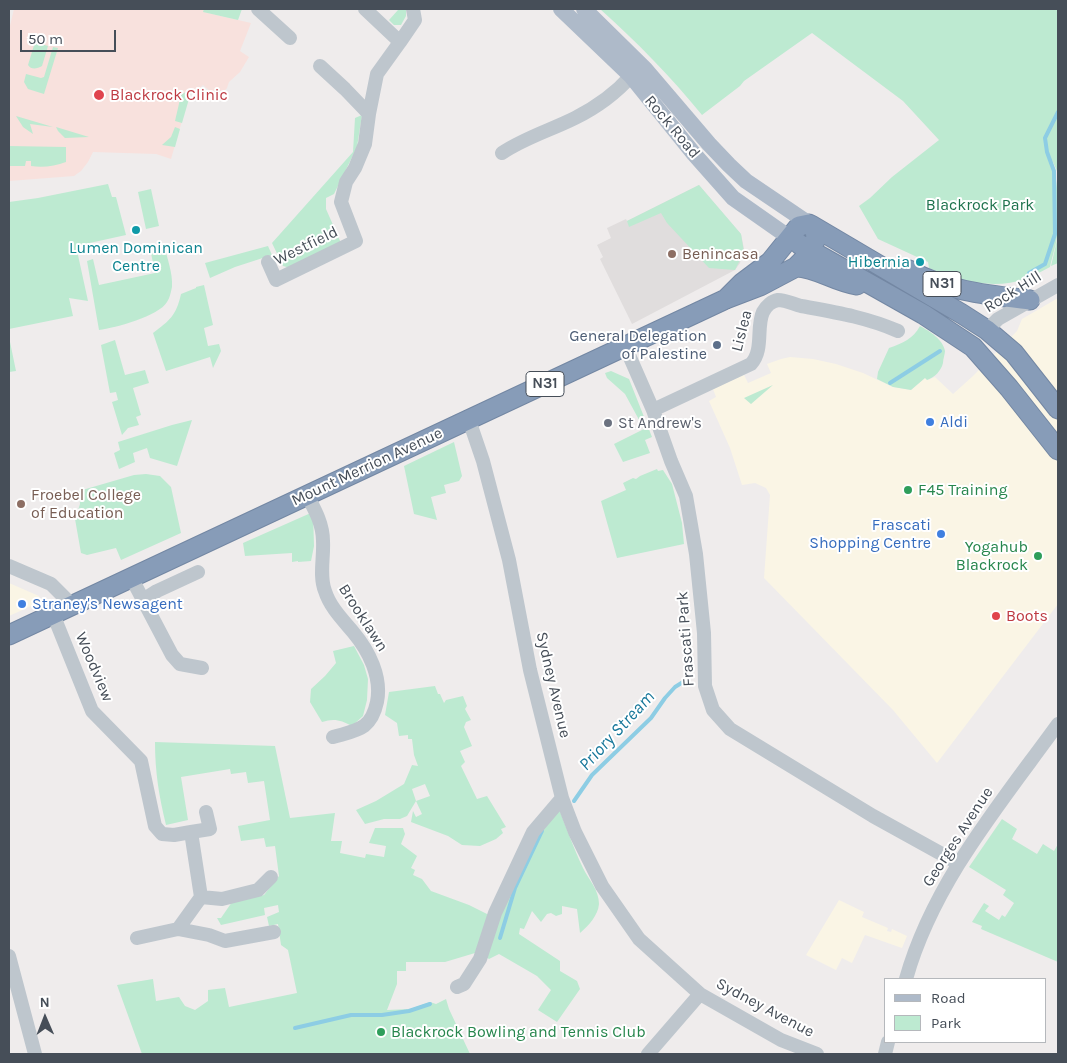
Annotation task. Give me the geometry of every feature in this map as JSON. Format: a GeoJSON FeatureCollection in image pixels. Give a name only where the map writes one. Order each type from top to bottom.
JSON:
{"type":"FeatureCollection","features":[{"type":"Feature","properties":{"kind":"highway","name":"Mount Merrion Avenue"},"geometry":{"type":"LineString","coordinates":[[9,635],[726,299],[760,286],[796,267],[809,250],[816,236],[815,228],[806,224],[799,226],[770,262],[742,283],[726,299]]}},
{"type":"Feature","properties":{"kind":"highway","name":"N31"},"geometry":{"type":"LineString","coordinates":[[811,225],[987,330],[1014,353],[1058,409]]}},
{"type":"Feature","properties":{"kind":"highway","name":"N31"},"geometry":{"type":"LineString","coordinates":[[790,238],[900,301],[973,347],[1009,388],[1058,450]]}},
{"type":"Feature","properties":{"kind":"highway","name":"N31"},"geometry":{"type":"LineString","coordinates":[[859,253],[890,260],[919,276],[961,290],[1030,300]]}},
{"type":"Feature","properties":{"kind":"highway"},"geometry":{"type":"LineString","coordinates":[[796,267],[809,268],[843,283],[875,288]]}},
{"type":"Feature","properties":{"kind":"highway"},"geometry":{"type":"LineString","coordinates":[[973,347],[987,330]]}},
{"type":"Feature","properties":{"kind":"main road","name":"Rock Road"},"geometry":{"type":"LineString","coordinates":[[562,9],[631,76],[694,154],[733,198],[790,238]]}},
{"type":"Feature","properties":{"kind":"main road","name":"Rock Road"},"geometry":{"type":"LineString","coordinates":[[584,9],[645,69],[708,144],[734,170],[772,200],[811,225]]}},
{"type":"Feature","properties":{"kind":"street"},"geometry":{"type":"LineString","coordinates":[[258,9],[290,38]]}},
{"type":"Feature","properties":{"kind":"street"},"geometry":{"type":"LineString","coordinates":[[365,9],[400,42]]}},
{"type":"Feature","properties":{"kind":"street"},"geometry":{"type":"LineString","coordinates":[[369,114],[377,74],[415,20],[413,9]]}},
{"type":"Feature","properties":{"kind":"street"},"geometry":{"type":"LineString","coordinates":[[320,66],[345,88],[369,114]]}},
{"type":"Feature","properties":{"kind":"street"},"geometry":{"type":"LineString","coordinates":[[502,153],[514,145],[577,117],[611,95],[631,76]]}},
{"type":"Feature","properties":{"kind":"street","name":"Westfield"},"geometry":{"type":"LineString","coordinates":[[268,262],[276,280],[356,242],[341,202],[346,182],[355,168],[365,144],[369,114]]}},
{"type":"Feature","properties":{"kind":"street","name":"Rock Hill"},"geometry":{"type":"LineString","coordinates":[[987,330],[998,319],[1058,285]]}},
{"type":"Feature","properties":{"kind":"street","name":"Lislea"},"geometry":{"type":"LineString","coordinates":[[653,410],[751,364],[756,355],[763,312],[770,303],[778,300],[844,314],[884,325],[898,331]]}},
{"type":"Feature","properties":{"kind":"street","name":"Frascati Park"},"geometry":{"type":"LineString","coordinates":[[625,346],[653,410],[671,462],[686,496],[696,554],[704,633],[705,686],[713,710],[730,729],[873,816],[958,863]]}},
{"type":"Feature","properties":{"kind":"street","name":"Sydney Avenue"},"geometry":{"type":"LineString","coordinates":[[469,420],[483,461],[509,560],[530,670],[562,798],[575,832],[608,897],[640,940],[700,994],[781,1040],[817,1054]]}},
{"type":"Feature","properties":{"kind":"street","name":"Brooklawn"},"geometry":{"type":"LineString","coordinates":[[307,495],[321,523],[324,540],[322,578],[324,589],[339,617],[361,642],[374,668],[377,680],[378,695],[375,712],[369,722],[357,731],[333,736]]}},
{"type":"Feature","properties":{"kind":"street"},"geometry":{"type":"LineString","coordinates":[[9,566],[51,584],[72,605]]}},
{"type":"Feature","properties":{"kind":"street"},"geometry":{"type":"LineString","coordinates":[[143,600],[198,572]]}},
{"type":"Feature","properties":{"kind":"street"},"geometry":{"type":"LineString","coordinates":[[131,578],[172,655],[180,664],[202,668]]}},
{"type":"Feature","properties":{"kind":"street","name":"Woodview"},"geometry":{"type":"LineString","coordinates":[[53,614],[92,711],[141,762],[156,826],[162,834],[174,835],[210,828],[206,812]]}},
{"type":"Feature","properties":{"kind":"street","name":"Georges Avenue"},"geometry":{"type":"LineString","coordinates":[[906,978],[915,947],[958,863],[1058,724]]}},
{"type":"Feature","properties":{"kind":"street"},"geometry":{"type":"LineString","coordinates":[[460,988],[482,960],[500,904],[533,832],[562,798]]}},
{"type":"Feature","properties":{"kind":"street"},"geometry":{"type":"LineString","coordinates":[[178,929],[200,896],[190,832]]}},
{"type":"Feature","properties":{"kind":"street"},"geometry":{"type":"LineString","coordinates":[[200,896],[222,899],[258,890],[270,877]]}},
{"type":"Feature","properties":{"kind":"street"},"geometry":{"type":"LineString","coordinates":[[136,938],[178,929],[209,935],[225,941],[274,932]]}},
{"type":"Feature","properties":{"kind":"street"},"geometry":{"type":"LineString","coordinates":[[9,956],[35,1054]]}},
{"type":"Feature","properties":{"kind":"street"},"geometry":{"type":"LineString","coordinates":[[648,1054],[700,994]]}},
{"type":"Feature","properties":{"kind":"shaded area","name":"Blackrock Clinic"},"geometry":{"type":"Polygon","coordinates":[[[14,9],[204,9],[204,12],[251,23],[240,51],[249,57],[240,72],[229,82],[227,88],[218,98],[203,85],[191,90],[171,159],[156,154],[93,152],[81,171],[74,176],[9,181],[9,30],[14,9]]]}},
{"type":"Feature","properties":{"kind":"shaded area","name":"Benincasa"},"geometry":{"type":"Polygon","coordinates":[[[699,185],[741,234],[744,249],[740,263],[735,270],[632,324],[600,259],[603,257],[597,245],[611,238],[607,228],[626,219],[627,221],[699,185]]]}},
{"type":"Feature","properties":{"kind":"shaded area"},"geometry":{"type":"Polygon","coordinates":[[[1058,298],[1058,604],[937,763],[893,710],[764,578],[770,495],[766,488],[755,483],[742,485],[730,448],[709,401],[716,397],[713,389],[744,375],[748,383],[771,373],[767,364],[790,357],[836,364],[863,373],[893,387],[911,390],[925,378],[928,380],[935,377],[953,394],[1017,331],[1022,319],[1058,298]]]}},
{"type":"Feature","properties":{"kind":"shaded area"},"geometry":{"type":"Polygon","coordinates":[[[9,583],[39,596],[40,602],[9,616],[9,583]]]}},
{"type":"Feature","properties":{"kind":"shaded area"},"geometry":{"type":"Polygon","coordinates":[[[839,900],[864,912],[862,917],[888,928],[887,931],[891,932],[892,929],[907,936],[902,948],[865,935],[852,963],[842,958],[836,970],[806,955],[839,900]]]}},
{"type":"Feature","properties":{"kind":"green space"},"geometry":{"type":"Polygon","coordinates":[[[204,9],[242,9],[238,20],[203,12],[204,9]]]}},
{"type":"Feature","properties":{"kind":"green space"},"geometry":{"type":"Polygon","coordinates":[[[397,9],[406,9],[406,16],[401,25],[394,25],[389,20],[397,9]]]}},
{"type":"Feature","properties":{"kind":"green space","name":"Blackrock Park"},"geometry":{"type":"Polygon","coordinates":[[[600,9],[1058,9],[1058,187],[1057,171],[1052,160],[1057,187],[1058,218],[1056,240],[1050,267],[1028,278],[1013,282],[1001,284],[976,283],[952,277],[929,268],[928,262],[878,239],[859,206],[939,140],[903,101],[812,33],[744,81],[702,115],[653,60],[600,9]]]}},
{"type":"Feature","properties":{"kind":"green space"},"geometry":{"type":"Polygon","coordinates":[[[35,42],[48,46],[42,66],[31,68],[28,65],[35,42]]]}},
{"type":"Feature","properties":{"kind":"green space"},"geometry":{"type":"Polygon","coordinates":[[[53,47],[58,48],[44,94],[28,89],[24,82],[26,74],[44,77],[53,47]]]}},
{"type":"Feature","properties":{"kind":"green space"},"geometry":{"type":"Polygon","coordinates":[[[187,91],[191,92],[182,123],[175,121],[181,95],[187,91]]]}},
{"type":"Feature","properties":{"kind":"green space"},"geometry":{"type":"Polygon","coordinates":[[[362,115],[357,147],[334,194],[326,198],[326,209],[341,243],[290,268],[283,266],[272,243],[353,152],[355,118],[362,115]]]}},
{"type":"Feature","properties":{"kind":"green space"},"geometry":{"type":"Polygon","coordinates":[[[16,116],[53,127],[30,124],[33,134],[23,127],[16,116]]]}},
{"type":"Feature","properties":{"kind":"green space"},"geometry":{"type":"Polygon","coordinates":[[[56,127],[89,137],[65,138],[56,127]]]}},
{"type":"Feature","properties":{"kind":"green space"},"geometry":{"type":"Polygon","coordinates":[[[175,127],[180,129],[175,147],[162,145],[171,137],[175,127]]]}},
{"type":"Feature","properties":{"kind":"green space"},"geometry":{"type":"Polygon","coordinates":[[[9,146],[66,147],[66,162],[40,167],[31,166],[31,161],[26,161],[25,166],[9,166],[9,146]]]}},
{"type":"Feature","properties":{"kind":"green space"},"geometry":{"type":"Polygon","coordinates":[[[108,184],[112,197],[116,197],[126,235],[76,246],[88,301],[69,298],[73,316],[9,329],[9,202],[108,184]]]}},
{"type":"Feature","properties":{"kind":"green space"},"geometry":{"type":"Polygon","coordinates":[[[699,185],[741,234],[744,252],[735,270],[709,268],[667,223],[661,213],[629,227],[627,221],[699,185]]]}},
{"type":"Feature","properties":{"kind":"green space"},"geometry":{"type":"Polygon","coordinates":[[[151,189],[159,226],[146,229],[138,192],[151,189]]]}},
{"type":"Feature","properties":{"kind":"green space"},"geometry":{"type":"Polygon","coordinates":[[[1058,236],[1058,263],[1051,266],[1058,236]]]}},
{"type":"Feature","properties":{"kind":"green space"},"geometry":{"type":"Polygon","coordinates":[[[164,245],[172,282],[167,302],[155,312],[146,316],[115,327],[99,330],[87,261],[93,259],[99,285],[155,273],[150,248],[164,245]]]}},
{"type":"Feature","properties":{"kind":"green space"},"geometry":{"type":"Polygon","coordinates":[[[268,246],[272,255],[235,267],[210,278],[205,263],[268,246]]]}},
{"type":"Feature","properties":{"kind":"green space"},"geometry":{"type":"Polygon","coordinates":[[[204,285],[213,325],[204,328],[208,346],[219,344],[221,351],[213,368],[210,357],[166,371],[153,333],[172,317],[181,294],[204,285]]]}},
{"type":"Feature","properties":{"kind":"green space"},"geometry":{"type":"Polygon","coordinates":[[[920,326],[935,336],[944,347],[943,363],[939,371],[930,379],[927,380],[925,378],[911,390],[893,387],[877,379],[878,372],[889,348],[907,340],[920,326]]]}},
{"type":"Feature","properties":{"kind":"green space"},"geometry":{"type":"Polygon","coordinates":[[[9,337],[16,371],[9,372],[9,337]]]}},
{"type":"Feature","properties":{"kind":"green space"},"geometry":{"type":"Polygon","coordinates":[[[115,340],[125,375],[145,370],[149,383],[133,388],[141,415],[136,417],[139,425],[128,428],[122,435],[112,402],[118,400],[116,392],[110,393],[101,345],[115,340]]]}},
{"type":"Feature","properties":{"kind":"green space"},"geometry":{"type":"Polygon","coordinates":[[[611,371],[629,379],[652,437],[645,440],[650,453],[623,462],[614,444],[644,429],[625,394],[607,378],[605,373],[611,371]]]}},
{"type":"Feature","properties":{"kind":"green space"},"geometry":{"type":"Polygon","coordinates":[[[773,385],[751,404],[744,398],[773,385]]]}},
{"type":"Feature","properties":{"kind":"green space"},"geometry":{"type":"Polygon","coordinates":[[[192,420],[177,466],[150,458],[147,448],[133,453],[135,462],[119,469],[114,453],[120,450],[118,442],[192,420]]]}},
{"type":"Feature","properties":{"kind":"green space"},"geometry":{"type":"Polygon","coordinates":[[[454,442],[462,476],[459,481],[444,485],[446,493],[431,497],[437,520],[414,514],[404,466],[454,442]]]}},
{"type":"Feature","properties":{"kind":"green space"},"geometry":{"type":"Polygon","coordinates":[[[657,469],[658,471],[663,470],[672,484],[682,523],[684,544],[617,558],[601,501],[626,490],[623,483],[657,469]]]}},
{"type":"Feature","properties":{"kind":"green space"},"geometry":{"type":"Polygon","coordinates":[[[134,475],[160,476],[171,487],[181,533],[121,560],[116,548],[87,555],[81,553],[75,519],[80,504],[79,491],[134,475]]]}},
{"type":"Feature","properties":{"kind":"green space"},"geometry":{"type":"Polygon","coordinates":[[[313,512],[314,546],[311,561],[292,562],[292,553],[245,556],[243,543],[313,512]]]}},
{"type":"Feature","properties":{"kind":"green space"},"geometry":{"type":"Polygon","coordinates":[[[354,646],[364,665],[368,679],[367,700],[363,716],[352,726],[337,720],[322,722],[310,702],[311,689],[336,663],[333,651],[354,646]]]}},
{"type":"Feature","properties":{"kind":"green space"},"geometry":{"type":"Polygon","coordinates":[[[435,686],[444,703],[446,700],[463,696],[467,706],[465,709],[471,720],[466,722],[464,727],[472,746],[460,751],[465,762],[461,766],[477,799],[487,796],[506,827],[501,829],[503,833],[496,839],[480,846],[462,845],[448,836],[411,822],[413,811],[416,817],[422,814],[416,801],[407,816],[400,819],[384,819],[365,824],[356,810],[376,801],[404,784],[412,765],[418,766],[414,755],[412,739],[408,739],[408,735],[399,736],[397,723],[385,715],[389,692],[435,686]],[[425,784],[412,789],[416,801],[430,796],[425,784]]]}},
{"type":"Feature","properties":{"kind":"green space"},"geometry":{"type":"Polygon","coordinates":[[[155,742],[275,746],[290,818],[335,813],[331,841],[342,841],[340,853],[365,858],[366,854],[384,857],[386,846],[369,843],[375,828],[403,828],[405,834],[401,844],[417,856],[411,868],[415,870],[413,875],[422,879],[431,891],[469,905],[489,915],[475,953],[445,962],[406,962],[406,971],[397,971],[397,984],[387,1010],[410,1009],[430,1002],[436,1004],[446,999],[470,1054],[142,1054],[117,985],[153,979],[156,1001],[179,997],[185,1006],[195,1010],[208,1001],[208,990],[225,988],[229,1007],[297,993],[288,950],[281,945],[278,924],[269,926],[267,917],[279,912],[278,905],[264,908],[265,915],[221,925],[217,918],[221,918],[232,902],[264,895],[279,876],[275,846],[266,847],[264,838],[241,841],[238,826],[270,820],[264,781],[248,783],[246,772],[231,774],[230,769],[181,777],[188,820],[166,825],[158,784],[155,742]]]}},
{"type":"Feature","properties":{"kind":"green space"},"geometry":{"type":"Polygon","coordinates":[[[558,806],[580,861],[596,890],[599,904],[595,917],[580,933],[577,909],[562,906],[562,914],[556,916],[551,913],[547,914],[541,922],[532,911],[524,929],[520,928],[519,934],[560,961],[560,971],[577,981],[580,989],[557,1022],[538,1010],[551,990],[537,976],[499,954],[489,959],[486,957],[502,910],[529,849],[558,806]]]}},
{"type":"Feature","properties":{"kind":"green space"},"geometry":{"type":"Polygon","coordinates":[[[1002,819],[1017,829],[1012,839],[1037,854],[1043,844],[1054,851],[1058,844],[1058,962],[981,929],[982,926],[972,922],[984,903],[989,906],[985,911],[999,920],[1002,915],[1005,917],[1014,903],[1003,895],[1006,890],[969,867],[1002,819]]]}},
{"type":"Feature","properties":{"kind":"waterway","name":"Priory Stream"},"geometry":{"type":"LineString","coordinates":[[1028,277],[1029,273],[1045,264],[1055,234],[1054,171],[1047,152],[1045,138],[1058,112]]}},
{"type":"Feature","properties":{"kind":"waterway","name":"Priory Stream"},"geometry":{"type":"LineString","coordinates":[[890,383],[940,351]]}},
{"type":"Feature","properties":{"kind":"waterway","name":"Priory Stream"},"geometry":{"type":"LineString","coordinates":[[574,801],[592,775],[651,718],[665,698],[675,687],[683,682]]}},
{"type":"Feature","properties":{"kind":"waterway","name":"Priory Stream"},"geometry":{"type":"LineString","coordinates":[[500,938],[515,888],[542,831]]}},
{"type":"Feature","properties":{"kind":"waterway","name":"Priory Stream"},"geometry":{"type":"LineString","coordinates":[[295,1028],[351,1015],[382,1015],[409,1011],[430,1004]]}},
{"type":"Feature","properties":{"kind":"place","name":"Blackrock Clinic"},"geometry":{"type":"Point","coordinates":[99,95]}},
{"type":"Feature","properties":{"kind":"place","name":"Lumen Dominican Centre"},"geometry":{"type":"Point","coordinates":[136,230]}},
{"type":"Feature","properties":{"kind":"place","name":"Benincasa"},"geometry":{"type":"Point","coordinates":[672,254]}},
{"type":"Feature","properties":{"kind":"place","name":"Hibernia"},"geometry":{"type":"Point","coordinates":[920,262]}},
{"type":"Feature","properties":{"kind":"place","name":"General Delegation of Palestine"},"geometry":{"type":"Point","coordinates":[717,345]}},
{"type":"Feature","properties":{"kind":"place","name":"Aldi"},"geometry":{"type":"Point","coordinates":[930,422]}},
{"type":"Feature","properties":{"kind":"place","name":"St Andrew's"},"geometry":{"type":"Point","coordinates":[608,423]}},
{"type":"Feature","properties":{"kind":"place","name":"F45 Training"},"geometry":{"type":"Point","coordinates":[908,490]}},
{"type":"Feature","properties":{"kind":"place","name":"Froebel College of Education"},"geometry":{"type":"Point","coordinates":[21,504]}},
{"type":"Feature","properties":{"kind":"place","name":"Frascati Shopping Centre"},"geometry":{"type":"Point","coordinates":[941,534]}},
{"type":"Feature","properties":{"kind":"place","name":"Yogahub Blackrock"},"geometry":{"type":"Point","coordinates":[1038,556]}},
{"type":"Feature","properties":{"kind":"place","name":"Straney's Newsagent"},"geometry":{"type":"Point","coordinates":[22,604]}},
{"type":"Feature","properties":{"kind":"place","name":"Boots"},"geometry":{"type":"Point","coordinates":[996,616]}},
{"type":"Feature","properties":{"kind":"place","name":"Blackrock Bowling and Tennis Club"},"geometry":{"type":"Point","coordinates":[381,1032]}}]}
